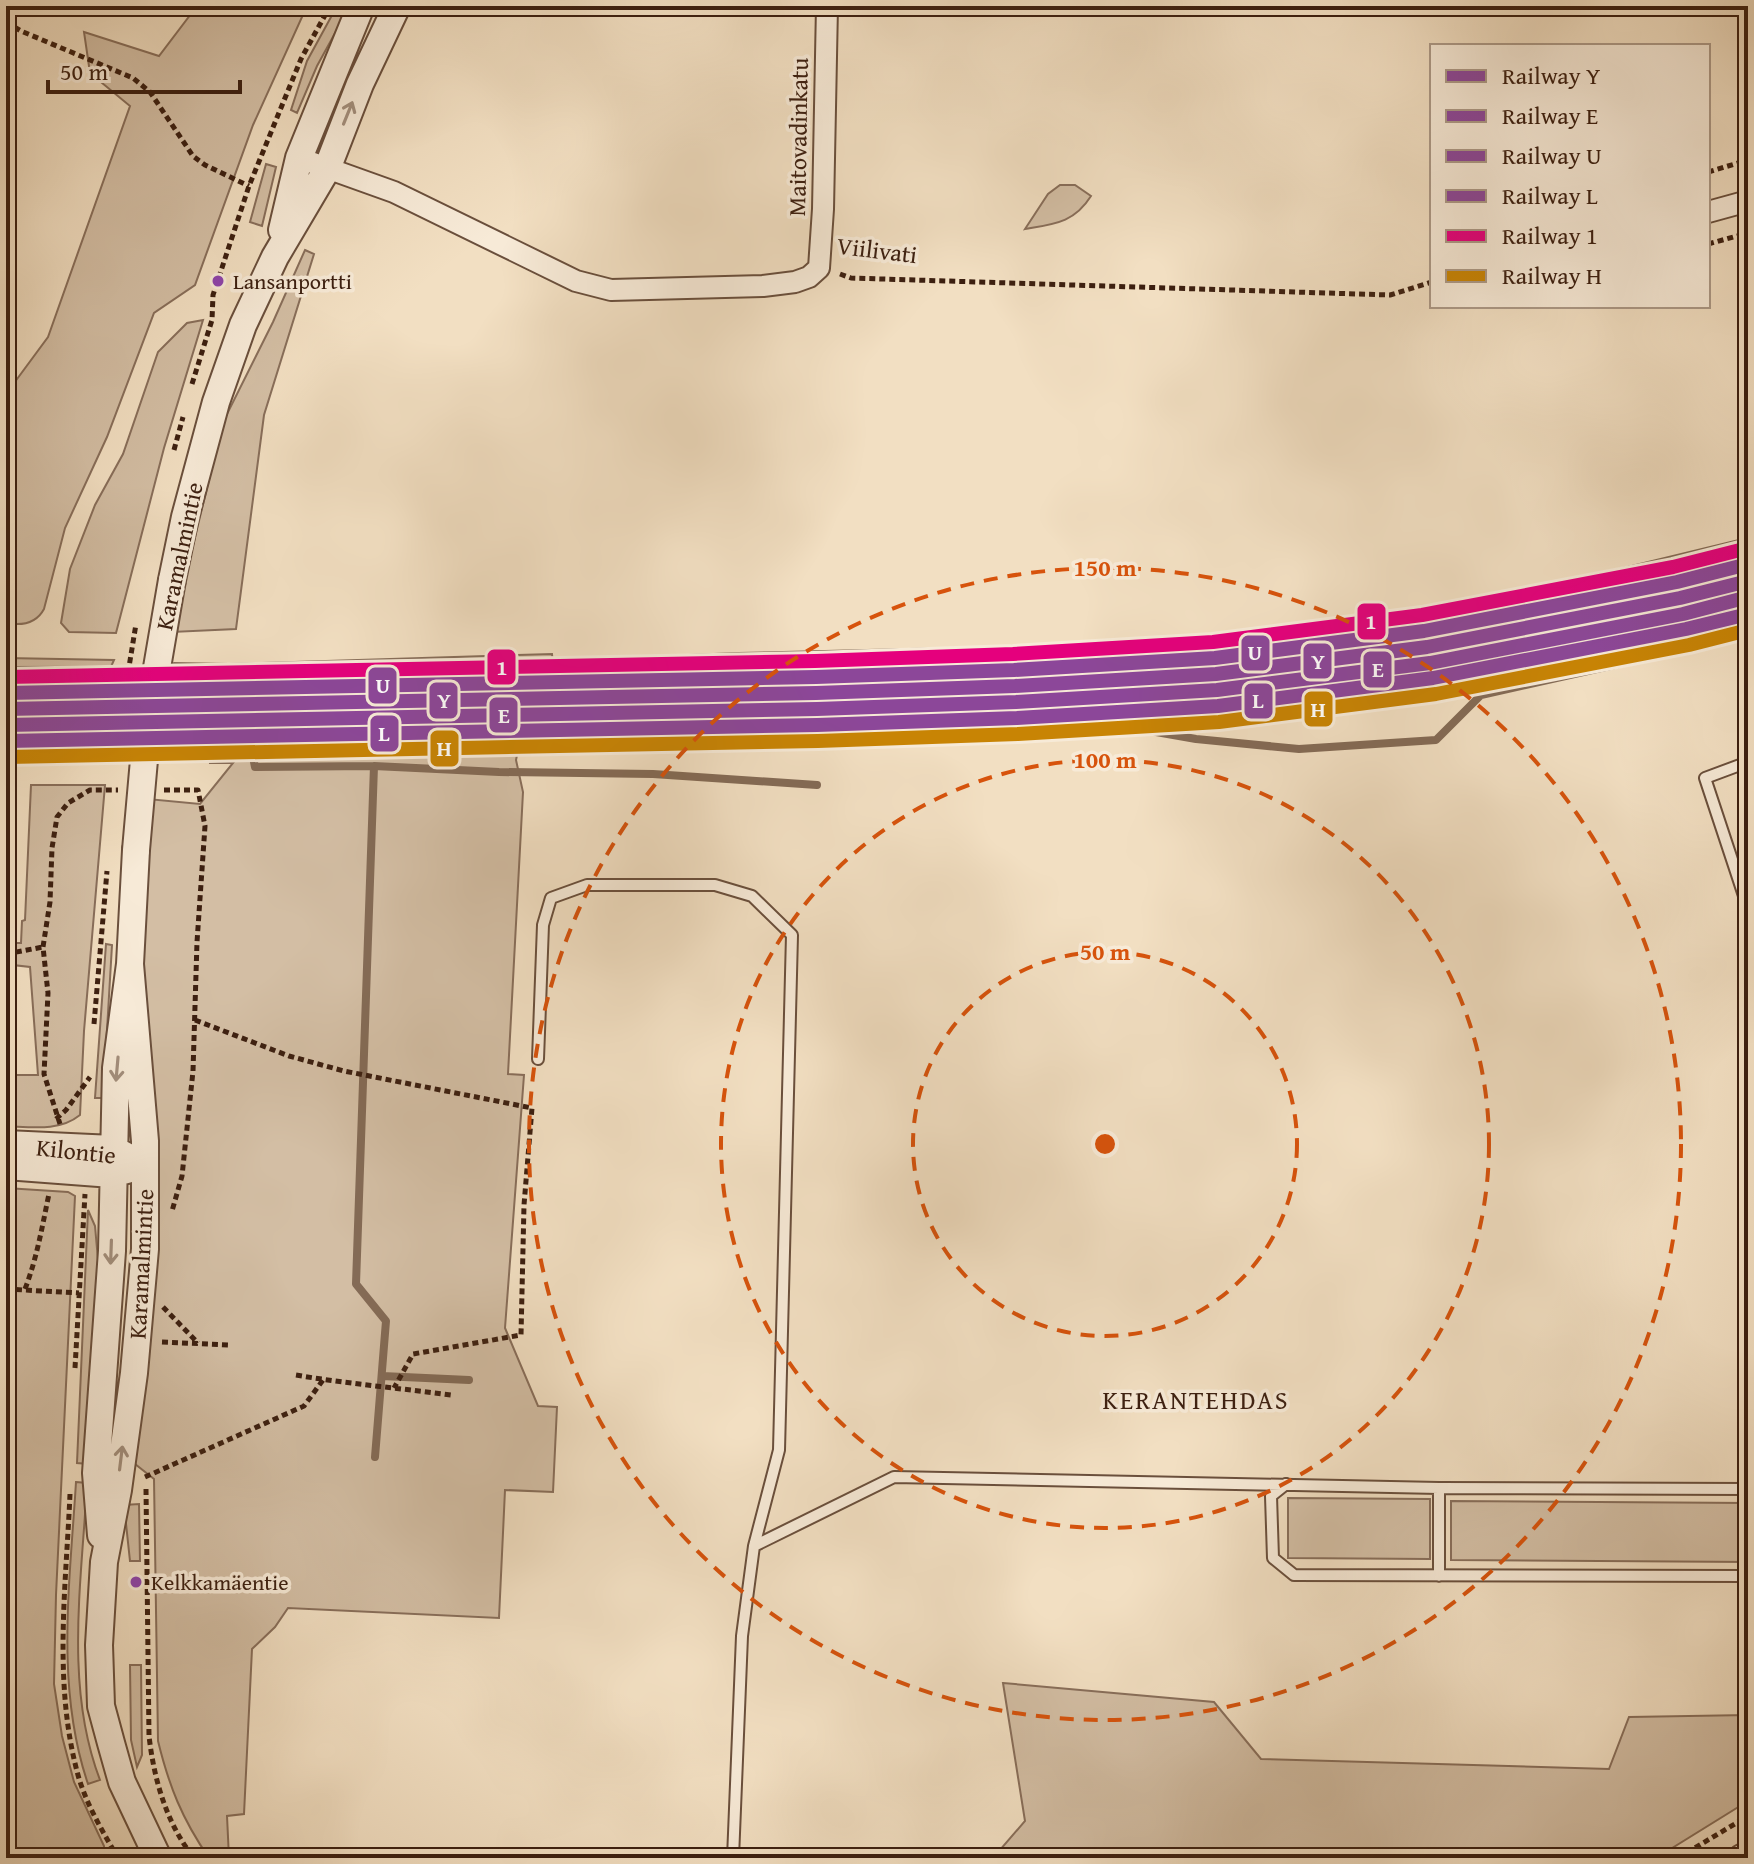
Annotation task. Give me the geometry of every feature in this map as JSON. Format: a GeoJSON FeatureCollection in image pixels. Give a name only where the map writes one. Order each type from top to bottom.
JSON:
{"type":"FeatureCollection","features":[{"type":"Feature","properties":{"kind":"street","name":"Karamalmintie"},"geometry":{"type":"LineString","coordinates":[[275,257],[299,158],[361,6]]}},
{"type":"Feature","properties":{"kind":"street","name":"Karamalmintie"},"geometry":{"type":"LineString","coordinates":[[104,1562],[96,1473],[112,1251],[116,1068],[130,964],[147,726],[172,580],[185,517],[216,402],[243,325],[275,257],[327,169],[360,84],[397,6]]}},
{"type":"Feature","properties":{"kind":"street","name":"Maitovadinkatu"},"geometry":{"type":"LineString","coordinates":[[819,268],[827,6]]}},
{"type":"Feature","properties":{"kind":"street","name":"Viilivati"},"geometry":{"type":"LineString","coordinates":[[299,158],[394,192],[576,281],[611,290],[763,286],[795,282],[809,277],[819,268]]}},
{"type":"Feature","properties":{"kind":"street"},"geometry":{"type":"LineString","coordinates":[[1710,211],[1748,201]]}},
{"type":"Feature","properties":{"kind":"street","name":"Karamalmintie"},"geometry":{"type":"LineString","coordinates":[[130,964],[146,1165],[142,1286],[118,1490],[104,1562],[99,1645],[101,1706],[122,1782],[153,1856]]}},
{"type":"Feature","properties":{"kind":"street","name":"Kilontie"},"geometry":{"type":"LineString","coordinates":[[6,1144],[146,1165]]}},
{"type":"Feature","properties":{"kind":"street","name":"Kilontie"},"geometry":{"type":"LineString","coordinates":[[6,1166],[54,1169],[113,1162]]}},
{"type":"Feature","properties":{"kind":"street"},"geometry":{"type":"LineString","coordinates":[[1742,1858],[1748,1855]]}},
{"type":"Feature","properties":{"kind":"lane"},"geometry":{"type":"LineString","coordinates":[[1748,762],[1705,778],[1748,908]]}},
{"type":"Feature","properties":{"kind":"lane"},"geometry":{"type":"LineString","coordinates":[[538,1059],[543,925],[551,898],[587,885],[715,885],[752,896],[792,935],[779,1450],[754,1546],[742,1636],[733,1858]]}},
{"type":"Feature","properties":{"kind":"lane"},"geometry":{"type":"LineString","coordinates":[[754,1546],[894,1477],[1439,1488],[1748,1489]]}},
{"type":"Feature","properties":{"kind":"lane"},"geometry":{"type":"LineString","coordinates":[[1286,1484],[1271,1496],[1273,1558],[1294,1575],[1748,1576]]}},
{"type":"Feature","properties":{"kind":"lane"},"geometry":{"type":"LineString","coordinates":[[1439,1488],[1439,1576]]}},
{"type":"Feature","properties":{"kind":"path"},"geometry":{"type":"LineString","coordinates":[[6,22],[133,78],[150,92],[193,156],[249,186],[301,59],[330,6]]}},
{"type":"Feature","properties":{"kind":"path"},"geometry":{"type":"LineString","coordinates":[[1710,171],[1748,160]]}},
{"type":"Feature","properties":{"kind":"path"},"geometry":{"type":"LineString","coordinates":[[1710,243],[1748,233]]}},
{"type":"Feature","properties":{"kind":"path","name":"Viilivati"},"geometry":{"type":"LineString","coordinates":[[819,268],[851,278],[951,283],[1390,295],[1430,283]]}},
{"type":"Feature","properties":{"kind":"path"},"geometry":{"type":"LineString","coordinates":[[61,1129],[44,1074],[48,993],[43,947],[57,817],[68,803],[90,790],[125,790]]}},
{"type":"Feature","properties":{"kind":"path"},"geometry":{"type":"LineString","coordinates":[[152,790],[198,790],[205,826],[193,1071],[182,1176],[171,1215]]}},
{"type":"Feature","properties":{"kind":"path"},"geometry":{"type":"LineString","coordinates":[[93,1030],[107,865]]}},
{"type":"Feature","properties":{"kind":"path"},"geometry":{"type":"LineString","coordinates":[[6,954],[43,947]]}},
{"type":"Feature","properties":{"kind":"path"},"geometry":{"type":"LineString","coordinates":[[195,1020],[289,1056],[344,1071],[532,1108],[524,1205],[521,1335],[413,1354],[394,1388]]}},
{"type":"Feature","properties":{"kind":"path"},"geometry":{"type":"LineString","coordinates":[[49,1124],[66,1110],[91,1077],[90,1091]]}},
{"type":"Feature","properties":{"kind":"path"},"geometry":{"type":"LineString","coordinates":[[25,1289],[37,1257],[54,1169]]}},
{"type":"Feature","properties":{"kind":"path"},"geometry":{"type":"LineString","coordinates":[[142,1286],[198,1344]]}},
{"type":"Feature","properties":{"kind":"path"},"geometry":{"type":"LineString","coordinates":[[6,1289],[79,1293]]}},
{"type":"Feature","properties":{"kind":"path"},"geometry":{"type":"LineString","coordinates":[[137,1341],[229,1345]]}},
{"type":"Feature","properties":{"kind":"path"},"geometry":{"type":"LineString","coordinates":[[296,1375],[366,1387],[451,1395]]}},
{"type":"Feature","properties":{"kind":"path"},"geometry":{"type":"LineString","coordinates":[[194,1858],[165,1808],[153,1770],[149,1736],[146,1484],[139,1480],[304,1406],[323,1380]]}},
{"type":"Feature","properties":{"kind":"path"},"geometry":{"type":"LineString","coordinates":[[1678,1858],[1748,1816]]}},
{"type":"Feature","properties":{"kind":"shaded area"},"geometry":{"type":"Polygon","coordinates":[[[197,6],[307,6],[253,125],[195,285],[154,313],[107,437],[65,528],[44,609],[28,623],[6,623],[6,394],[48,337],[130,106],[90,73],[84,32],[159,56],[197,6]]]}},
{"type":"Feature","properties":{"kind":"shaded area"},"geometry":{"type":"Polygon","coordinates":[[[337,6],[350,6],[317,66],[297,113],[291,110],[307,61],[337,6]]]}},
{"type":"Feature","properties":{"kind":"shaded area"},"geometry":{"type":"Polygon","coordinates":[[[266,164],[276,167],[262,226],[250,222],[266,164]]]}},
{"type":"Feature","properties":{"kind":"shaded area"},"geometry":{"type":"Polygon","coordinates":[[[1060,185],[1075,185],[1091,196],[1070,217],[1025,229],[1048,194],[1060,185]]]}},
{"type":"Feature","properties":{"kind":"shaded area"},"geometry":{"type":"Polygon","coordinates":[[[305,250],[314,254],[264,415],[236,629],[172,632],[223,422],[305,250]]]}},
{"type":"Feature","properties":{"kind":"shaded area"},"geometry":{"type":"Polygon","coordinates":[[[203,320],[164,448],[116,633],[69,632],[61,623],[70,569],[95,505],[123,454],[158,352],[187,323],[203,320]]]}},
{"type":"Feature","properties":{"kind":"shaded area"},"geometry":{"type":"Polygon","coordinates":[[[552,654],[555,684],[161,695],[161,685],[174,663],[552,654]]]}},
{"type":"Feature","properties":{"kind":"shaded area"},"geometry":{"type":"Polygon","coordinates":[[[6,658],[114,660],[106,678],[104,696],[6,697],[6,658]]]}},
{"type":"Feature","properties":{"kind":"shaded area"},"geometry":{"type":"Polygon","coordinates":[[[522,731],[516,760],[523,792],[508,1074],[524,1075],[505,1328],[538,1406],[557,1407],[553,1492],[505,1490],[499,1618],[288,1608],[275,1627],[252,1649],[244,1814],[227,1816],[229,1858],[209,1858],[178,1802],[158,1741],[154,1479],[130,1460],[148,799],[200,804],[233,763],[210,763],[211,737],[522,731]]]}},
{"type":"Feature","properties":{"kind":"shaded area"},"geometry":{"type":"Polygon","coordinates":[[[31,785],[105,785],[80,1115],[63,1124],[44,1127],[6,1126],[6,1075],[38,1075],[30,967],[13,965],[14,943],[21,943],[22,921],[25,920],[31,785]]]}},
{"type":"Feature","properties":{"kind":"shaded area"},"geometry":{"type":"Polygon","coordinates":[[[106,944],[112,945],[103,1098],[95,1098],[106,944]]]}},
{"type":"Feature","properties":{"kind":"shaded area"},"geometry":{"type":"Polygon","coordinates":[[[6,1188],[68,1192],[75,1196],[54,1684],[62,1736],[74,1782],[104,1846],[104,1854],[100,1858],[6,1858],[6,1188]]]}},
{"type":"Feature","properties":{"kind":"shaded area"},"geometry":{"type":"Polygon","coordinates":[[[88,1210],[95,1226],[98,1260],[88,1464],[77,1463],[88,1210]]]}},
{"type":"Feature","properties":{"kind":"shaded area"},"geometry":{"type":"Polygon","coordinates":[[[76,1482],[87,1483],[78,1633],[82,1708],[100,1780],[88,1784],[71,1710],[68,1672],[68,1596],[76,1482]]]}},
{"type":"Feature","properties":{"kind":"shaded area"},"geometry":{"type":"Polygon","coordinates":[[[1288,1498],[1430,1499],[1430,1559],[1288,1558],[1288,1498]]]}},
{"type":"Feature","properties":{"kind":"shaded area"},"geometry":{"type":"Polygon","coordinates":[[[1451,1501],[1748,1503],[1748,1562],[1451,1560],[1451,1501]]]}},
{"type":"Feature","properties":{"kind":"shaded area"},"geometry":{"type":"Polygon","coordinates":[[[139,1504],[140,1561],[130,1561],[124,1505],[139,1504]]]}},
{"type":"Feature","properties":{"kind":"shaded area"},"geometry":{"type":"Polygon","coordinates":[[[130,1665],[141,1665],[142,1755],[137,1767],[131,1740],[130,1665]]]}},
{"type":"Feature","properties":{"kind":"shaded area"},"geometry":{"type":"Polygon","coordinates":[[[1003,1683],[1214,1702],[1261,1759],[1609,1769],[1629,1717],[1748,1715],[1748,1801],[1656,1858],[993,1858],[1025,1821],[1003,1683]]]}},
{"type":"Feature","properties":{"kind":"waterway"},"geometry":{"type":"LineString","coordinates":[[6,670],[411,669],[993,650],[1292,633],[1496,602],[1748,541]]}},
{"type":"Feature","properties":{"kind":"waterway"},"geometry":{"type":"LineString","coordinates":[[6,749],[169,751],[362,738],[814,736],[1139,729],[1196,739],[1299,749],[1436,740],[1481,695],[1748,635]]}},
{"type":"Feature","properties":{"kind":"waterway"},"geometry":{"type":"LineString","coordinates":[[251,747],[255,767],[374,766],[499,772],[653,774],[817,785]]}},
{"type":"Feature","properties":{"kind":"waterway"},"geometry":{"type":"LineString","coordinates":[[374,766],[356,1284],[386,1321],[375,1457]]}},
{"type":"Feature","properties":{"kind":"waterway"},"geometry":{"type":"LineString","coordinates":[[382,1376],[469,1380]]}},
{"type":"Feature","properties":{"kind":"rail line","name":"1"},"geometry":{"type":"LineString","coordinates":[[6,677],[815,661],[1013,654],[1213,642],[1422,615],[1673,567],[1740,550]]}},
{"type":"Feature","properties":{"kind":"rail line","name":"U"},"geometry":{"type":"LineString","coordinates":[[6,693],[816,677],[1014,670],[1215,658],[1424,631],[1677,582],[1744,565]]}},
{"type":"Feature","properties":{"kind":"rail line","name":"Y"},"geometry":{"type":"LineString","coordinates":[[6,709],[816,693],[1015,686],[1216,674],[1427,647],[1680,598],[1748,581]]}},
{"type":"Feature","properties":{"kind":"rail line","name":"E"},"geometry":{"type":"LineString","coordinates":[[6,725],[817,709],[1016,702],[1217,690],[1430,663],[1683,614],[1748,597]]}},
{"type":"Feature","properties":{"kind":"rail line","name":"L"},"geometry":{"type":"LineString","coordinates":[[7,741],[817,725],[1017,718],[1218,706],[1433,678],[1748,614]]}},
{"type":"Feature","properties":{"kind":"rail line","name":"H"},"geometry":{"type":"LineString","coordinates":[[7,757],[818,741],[1018,734],[1219,722],[1436,694],[1689,645],[1748,630]]}},
{"type":"Feature","properties":{"kind":"place","name":"Lansanportti"},"geometry":{"type":"Point","coordinates":[218,281]}},
{"type":"Feature","properties":{"kind":"place","name":"Kelkkamäentie"},"geometry":{"type":"Point","coordinates":[136,1582]}},
{"type":"Feature","properties":{"kind":"district","name":"KERANTEHDAS"},"geometry":{"type":"Point","coordinates":[1196,1399]}}]}
